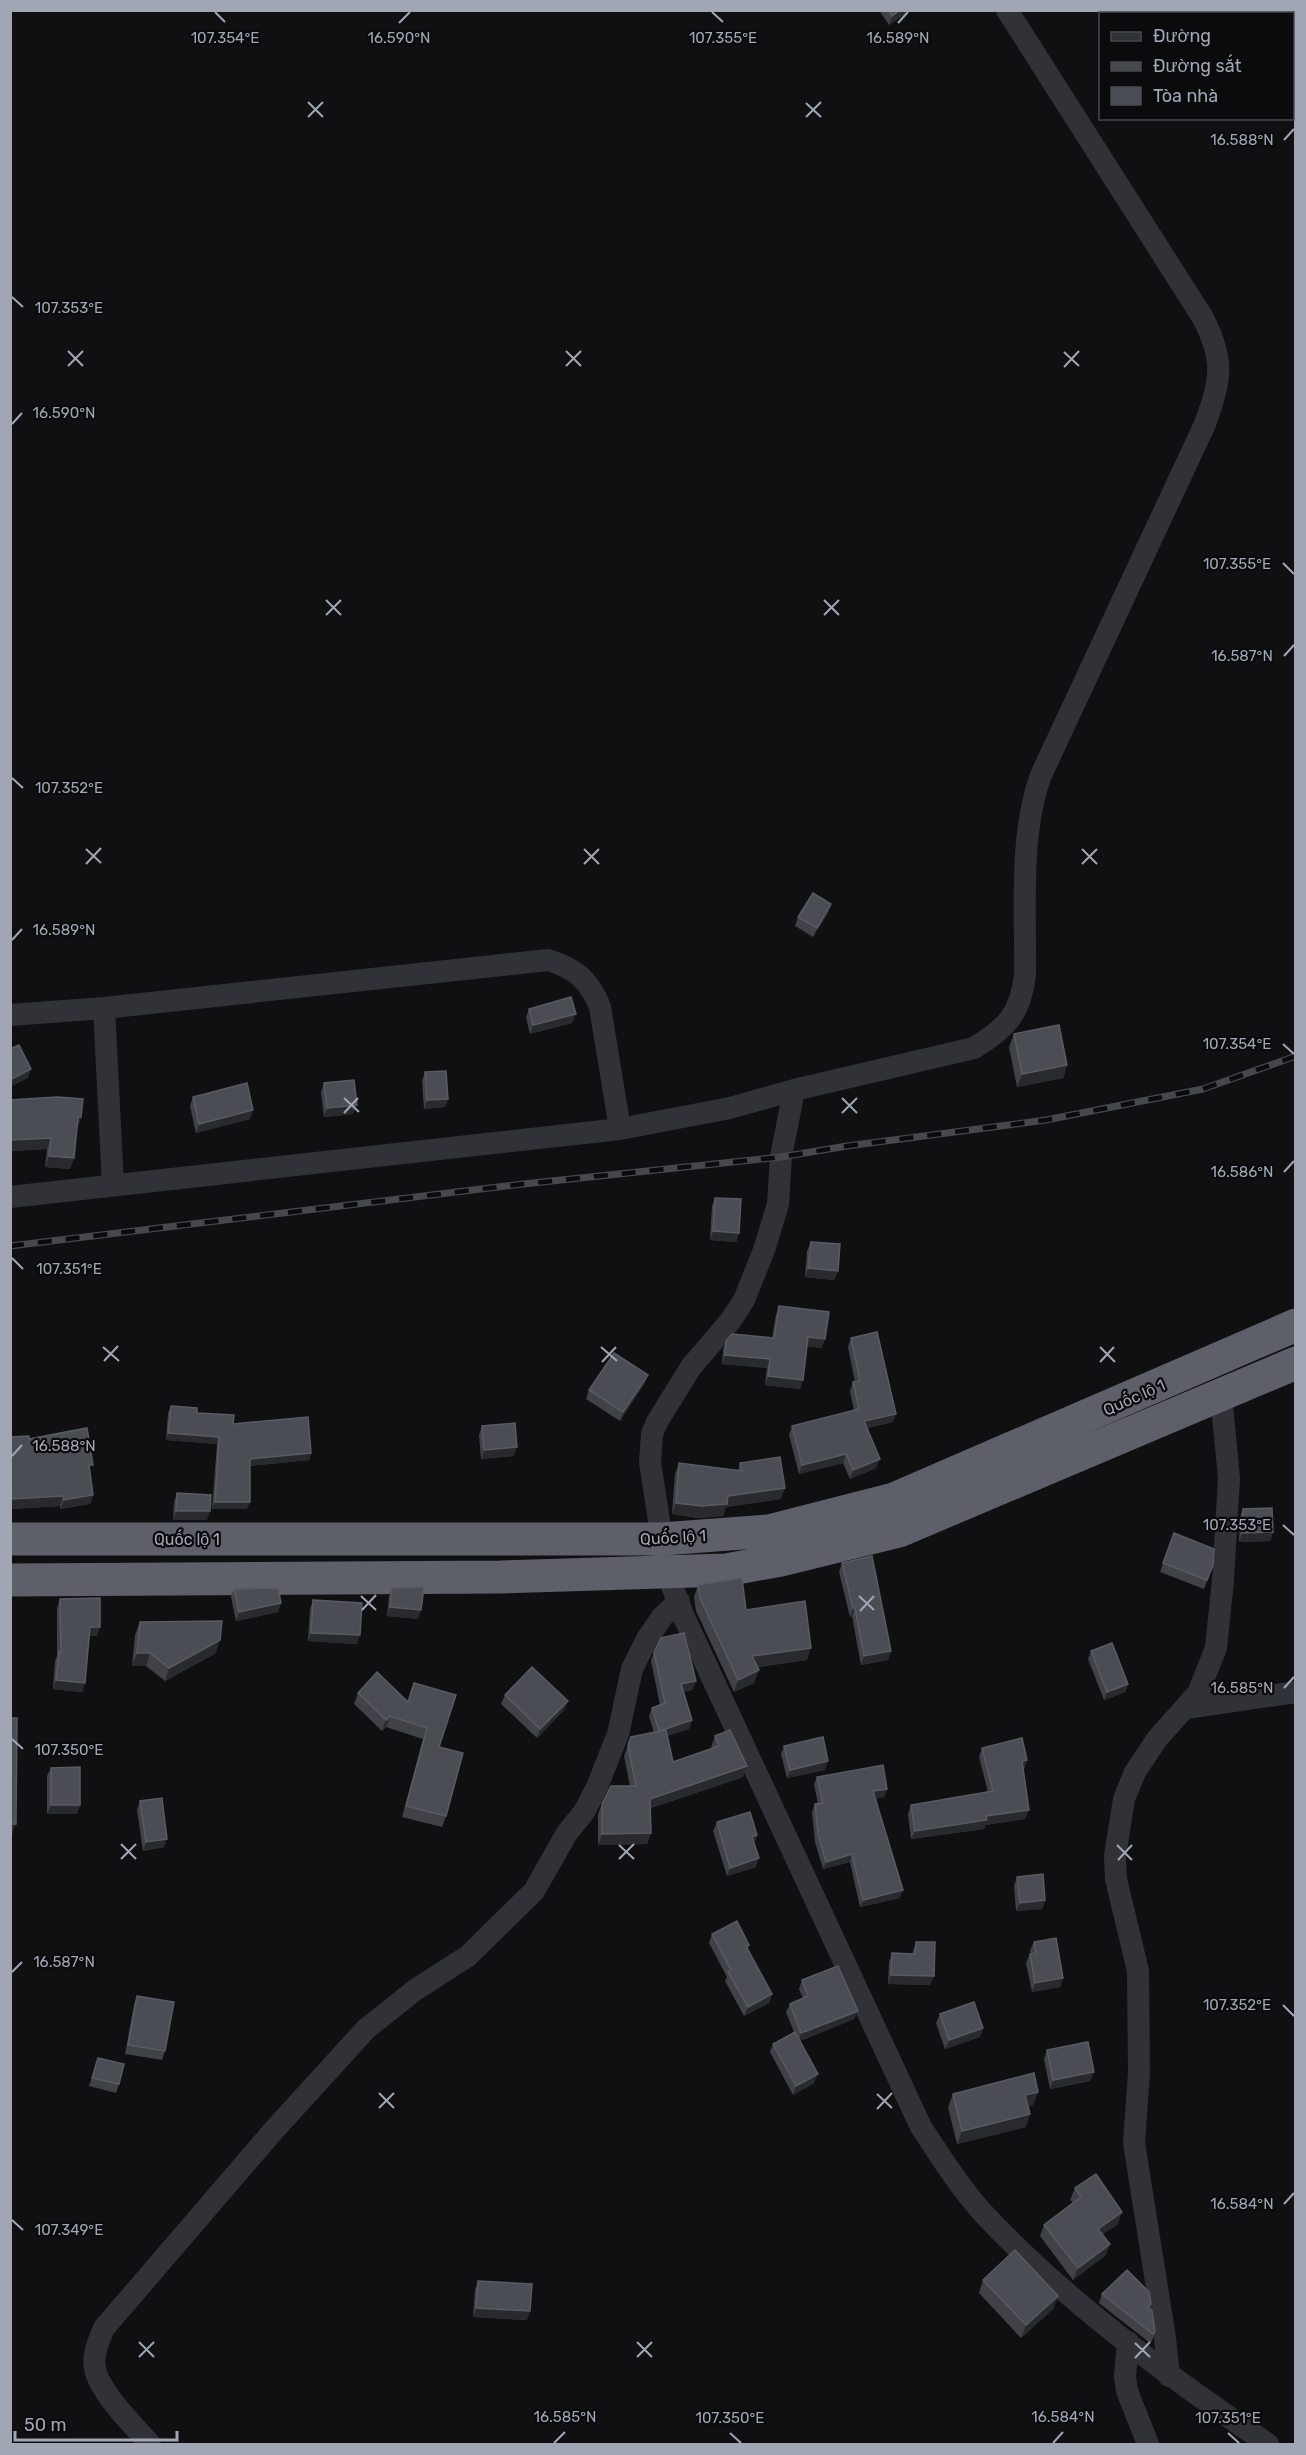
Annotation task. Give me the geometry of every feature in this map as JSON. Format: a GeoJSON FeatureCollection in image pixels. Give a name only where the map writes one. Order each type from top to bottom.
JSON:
{"type":"FeatureCollection","features":[{"type":"Feature","properties":{"kind":"highway","name":"Quốc lộ 1"},"geometry":{"type":"LineString","coordinates":[[10,1539],[662,1539],[769,1531],[894,1499],[1296,1325]]}},
{"type":"Feature","properties":{"kind":"highway","name":"Quốc lộ 1"},"geometry":{"type":"LineString","coordinates":[[10,1581],[500,1577],[673,1587],[726,1570],[781,1560],[900,1531],[1296,1363]]}},
{"type":"Feature","properties":{"kind":"street"},"geometry":{"type":"LineString","coordinates":[[10,1197],[620,1129],[719,1110],[974,1048],[996,1034],[1013,1016],[1022,996],[1025,974],[1027,829],[1034,794],[1205,423],[1219,375],[1219,355],[1203,318],[1007,10]]}},
{"type":"Feature","properties":{"kind":"street"},"geometry":{"type":"LineString","coordinates":[[10,1015],[104,1008],[548,960],[576,971],[595,992],[600,1007],[620,1129]]}},
{"type":"Feature","properties":{"kind":"street"},"geometry":{"type":"LineString","coordinates":[[104,1008],[113,1185]]}},
{"type":"Feature","properties":{"kind":"street"},"geometry":{"type":"LineString","coordinates":[[794,1090],[781,1157],[778,1204],[752,1281],[739,1310],[691,1367],[652,1434],[650,1462],[662,1539],[673,1587],[683,1615],[921,2127],[948,2168],[981,2211],[1043,2272],[1169,2376],[1268,2445]]}},
{"type":"Feature","properties":{"kind":"street"},"geometry":{"type":"LineString","coordinates":[[1169,2376],[1134,2143],[1139,2073],[1138,1971],[1116,1879],[1114,1856],[1124,1798],[1135,1772],[1157,1739],[1186,1708],[1206,1678],[1218,1635],[1228,1478],[1221,1395]]}},
{"type":"Feature","properties":{"kind":"street"},"geometry":{"type":"LineString","coordinates":[[150,2445],[101,2384],[94,2367],[97,2344],[104,2328],[274,2130],[366,2029],[415,1990],[468,1956],[534,1891],[567,1833],[584,1812],[597,1787],[618,1734],[632,1669],[647,1639],[662,1617],[673,1587]]}},
{"type":"Feature","properties":{"kind":"street"},"geometry":{"type":"LineString","coordinates":[[1186,1708],[1296,1692]]}},
{"type":"Feature","properties":{"kind":"street"},"geometry":{"type":"LineString","coordinates":[[1128,2342],[1125,2376],[1127,2391],[1148,2445]]}},
{"type":"Feature","properties":{"kind":"building"},"geometry":{"type":"Polygon","coordinates":[[[888,10],[900,10],[892,16],[888,10]]]}},
{"type":"Feature","properties":{"kind":"building"},"geometry":{"type":"Polygon","coordinates":[[[813,893],[831,904],[817,928],[798,917],[813,893]]]}},
{"type":"Feature","properties":{"kind":"building"},"geometry":{"type":"Polygon","coordinates":[[[571,997],[576,1014],[533,1025],[529,1009],[571,997]]]}},
{"type":"Feature","properties":{"kind":"building"},"geometry":{"type":"Polygon","coordinates":[[[1059,1025],[1067,1065],[1022,1074],[1014,1034],[1059,1025]]]}},
{"type":"Feature","properties":{"kind":"building"},"geometry":{"type":"Polygon","coordinates":[[[19,1045],[31,1069],[10,1080],[10,1049],[19,1045]]]}},
{"type":"Feature","properties":{"kind":"building"},"geometry":{"type":"Polygon","coordinates":[[[446,1071],[448,1099],[427,1100],[425,1072],[446,1071]]]}},
{"type":"Feature","properties":{"kind":"building"},"geometry":{"type":"Polygon","coordinates":[[[354,1080],[357,1105],[327,1108],[324,1083],[354,1080]]]}},
{"type":"Feature","properties":{"kind":"building"},"geometry":{"type":"Polygon","coordinates":[[[247,1083],[253,1110],[199,1124],[193,1097],[247,1083]]]}},
{"type":"Feature","properties":{"kind":"building"},"geometry":{"type":"Polygon","coordinates":[[[57,1097],[83,1099],[81,1117],[78,1117],[74,1158],[49,1156],[51,1138],[10,1140],[10,1100],[57,1097]]]}},
{"type":"Feature","properties":{"kind":"building"},"geometry":{"type":"Polygon","coordinates":[[[715,1198],[741,1199],[739,1233],[713,1231],[715,1198]]]}},
{"type":"Feature","properties":{"kind":"building"},"geometry":{"type":"Polygon","coordinates":[[[811,1242],[840,1244],[838,1271],[808,1268],[811,1242]]]}},
{"type":"Feature","properties":{"kind":"building"},"geometry":{"type":"Polygon","coordinates":[[[779,1306],[829,1312],[825,1339],[808,1337],[803,1380],[768,1376],[770,1359],[725,1355],[726,1341],[732,1334],[774,1338],[779,1306]]]}},
{"type":"Feature","properties":{"kind":"building"},"geometry":{"type":"Polygon","coordinates":[[[877,1332],[896,1414],[864,1421],[880,1459],[853,1470],[846,1454],[802,1465],[792,1426],[859,1409],[853,1382],[860,1381],[851,1338],[877,1332]]]}},
{"type":"Feature","properties":{"kind":"building"},"geometry":{"type":"Polygon","coordinates":[[[614,1353],[648,1375],[623,1412],[589,1390],[614,1353]]]}},
{"type":"Feature","properties":{"kind":"building"},"geometry":{"type":"Polygon","coordinates":[[[171,1406],[197,1408],[197,1413],[234,1415],[233,1424],[308,1417],[311,1453],[250,1459],[250,1502],[215,1502],[219,1437],[168,1433],[171,1406]]]}},
{"type":"Feature","properties":{"kind":"building"},"geometry":{"type":"Polygon","coordinates":[[[515,1423],[517,1447],[484,1450],[482,1426],[515,1423]]]}},
{"type":"Feature","properties":{"kind":"building"},"geometry":{"type":"Polygon","coordinates":[[[87,1428],[93,1465],[89,1465],[93,1495],[64,1500],[63,1496],[12,1499],[10,1437],[29,1436],[29,1439],[87,1428]]]}},
{"type":"Feature","properties":{"kind":"building"},"geometry":{"type":"Polygon","coordinates":[[[780,1457],[785,1488],[728,1496],[727,1504],[702,1506],[676,1503],[679,1463],[742,1471],[740,1463],[780,1457]]]}},
{"type":"Feature","properties":{"kind":"building"},"geometry":{"type":"Polygon","coordinates":[[[177,1493],[211,1495],[210,1511],[176,1511],[177,1493]]]}},
{"type":"Feature","properties":{"kind":"building"},"geometry":{"type":"Polygon","coordinates":[[[1272,1508],[1273,1532],[1242,1533],[1243,1509],[1272,1508]]]}},
{"type":"Feature","properties":{"kind":"building"},"geometry":{"type":"Polygon","coordinates":[[[1174,1533],[1214,1549],[1213,1565],[1207,1580],[1163,1563],[1174,1533]]]}},
{"type":"Feature","properties":{"kind":"building"},"geometry":{"type":"Polygon","coordinates":[[[872,1556],[891,1651],[864,1656],[855,1608],[853,1608],[842,1563],[872,1556]]]}},
{"type":"Feature","properties":{"kind":"building"},"geometry":{"type":"Polygon","coordinates":[[[742,1578],[746,1610],[805,1601],[811,1648],[752,1656],[759,1670],[738,1680],[700,1598],[698,1585],[742,1578]]]}},
{"type":"Feature","properties":{"kind":"building"},"geometry":{"type":"Polygon","coordinates":[[[424,1587],[421,1610],[390,1607],[392,1588],[424,1587]]]}},
{"type":"Feature","properties":{"kind":"building"},"geometry":{"type":"Polygon","coordinates":[[[278,1588],[281,1603],[239,1612],[234,1589],[278,1588]]]}},
{"type":"Feature","properties":{"kind":"building"},"geometry":{"type":"Polygon","coordinates":[[[100,1598],[100,1627],[90,1627],[85,1683],[56,1680],[59,1652],[61,1653],[60,1599],[100,1598]]]}},
{"type":"Feature","properties":{"kind":"building"},"geometry":{"type":"Polygon","coordinates":[[[313,1600],[362,1603],[360,1635],[311,1633],[313,1600]]]}},
{"type":"Feature","properties":{"kind":"building"},"geometry":{"type":"Polygon","coordinates":[[[222,1621],[220,1640],[169,1668],[150,1653],[137,1653],[140,1622],[222,1621]]]}},
{"type":"Feature","properties":{"kind":"building"},"geometry":{"type":"Polygon","coordinates":[[[684,1633],[696,1681],[681,1684],[692,1720],[659,1731],[652,1708],[665,1703],[654,1652],[661,1638],[684,1633]]]}},
{"type":"Feature","properties":{"kind":"building"},"geometry":{"type":"Polygon","coordinates":[[[1112,1643],[1128,1684],[1107,1692],[1091,1651],[1112,1643]]]}},
{"type":"Feature","properties":{"kind":"building"},"geometry":{"type":"Polygon","coordinates":[[[532,1667],[568,1701],[540,1729],[505,1695],[532,1667]]]}},
{"type":"Feature","properties":{"kind":"building"},"geometry":{"type":"Polygon","coordinates":[[[377,1672],[408,1702],[414,1683],[456,1695],[439,1747],[463,1753],[446,1816],[406,1806],[427,1728],[390,1716],[386,1720],[358,1693],[377,1672]]]}},
{"type":"Feature","properties":{"kind":"building"},"geometry":{"type":"Polygon","coordinates":[[[10,1718],[17,1718],[16,1824],[10,1824],[10,1718]]]}},
{"type":"Feature","properties":{"kind":"building"},"geometry":{"type":"Polygon","coordinates":[[[666,1730],[673,1762],[719,1746],[715,1736],[730,1730],[747,1766],[650,1799],[651,1833],[602,1834],[602,1804],[611,1786],[636,1786],[628,1745],[631,1737],[666,1730]]]}},
{"type":"Feature","properties":{"kind":"building"},"geometry":{"type":"Polygon","coordinates":[[[823,1737],[828,1761],[790,1770],[784,1746],[823,1737]]]}},
{"type":"Feature","properties":{"kind":"building"},"geometry":{"type":"Polygon","coordinates":[[[1022,1738],[1027,1760],[1022,1761],[1029,1810],[986,1816],[987,1820],[915,1831],[911,1805],[993,1791],[982,1748],[1022,1738]]]}},
{"type":"Feature","properties":{"kind":"building"},"geometry":{"type":"Polygon","coordinates":[[[883,1765],[887,1789],[873,1791],[903,1890],[863,1900],[852,1854],[826,1862],[818,1834],[815,1804],[823,1803],[817,1777],[883,1765]]]}},
{"type":"Feature","properties":{"kind":"building"},"geometry":{"type":"Polygon","coordinates":[[[80,1767],[80,1805],[51,1805],[51,1768],[80,1767]]]}},
{"type":"Feature","properties":{"kind":"building"},"geometry":{"type":"Polygon","coordinates":[[[162,1798],[167,1839],[146,1842],[140,1801],[162,1798]]]}},
{"type":"Feature","properties":{"kind":"building"},"geometry":{"type":"Polygon","coordinates":[[[750,1812],[757,1835],[752,1837],[759,1858],[730,1868],[717,1822],[750,1812]]]}},
{"type":"Feature","properties":{"kind":"building"},"geometry":{"type":"Polygon","coordinates":[[[1043,1874],[1045,1900],[1020,1903],[1017,1877],[1043,1874]]]}},
{"type":"Feature","properties":{"kind":"building"},"geometry":{"type":"Polygon","coordinates":[[[737,1921],[749,1945],[746,1946],[772,1994],[748,2007],[728,1972],[731,1970],[712,1934],[737,1921]]]}},
{"type":"Feature","properties":{"kind":"building"},"geometry":{"type":"Polygon","coordinates":[[[1056,1938],[1063,1978],[1035,1983],[1030,1954],[1036,1953],[1034,1942],[1056,1938]]]}},
{"type":"Feature","properties":{"kind":"building"},"geometry":{"type":"Polygon","coordinates":[[[916,1942],[935,1942],[934,1976],[891,1975],[892,1953],[915,1954],[916,1942]]]}},
{"type":"Feature","properties":{"kind":"building"},"geometry":{"type":"Polygon","coordinates":[[[838,1966],[858,2011],[801,2033],[790,2004],[808,1996],[802,1980],[838,1966]]]}},
{"type":"Feature","properties":{"kind":"building"},"geometry":{"type":"Polygon","coordinates":[[[137,1996],[174,2002],[165,2051],[128,2045],[137,1996]]]}},
{"type":"Feature","properties":{"kind":"building"},"geometry":{"type":"Polygon","coordinates":[[[974,2002],[983,2028],[949,2040],[940,2014],[974,2002]]]}},
{"type":"Feature","properties":{"kind":"building"},"geometry":{"type":"Polygon","coordinates":[[[795,2032],[818,2074],[796,2086],[773,2044],[795,2032]]]}},
{"type":"Feature","properties":{"kind":"building"},"geometry":{"type":"Polygon","coordinates":[[[1088,2042],[1094,2072],[1053,2080],[1047,2050],[1088,2042]]]}},
{"type":"Feature","properties":{"kind":"building"},"geometry":{"type":"Polygon","coordinates":[[[98,2058],[124,2064],[119,2084],[92,2078],[98,2058]]]}},
{"type":"Feature","properties":{"kind":"building"},"geometry":{"type":"Polygon","coordinates":[[[1034,2073],[1038,2092],[1025,2095],[1030,2114],[962,2131],[953,2094],[1034,2073]]]}},
{"type":"Feature","properties":{"kind":"building"},"geometry":{"type":"Polygon","coordinates":[[[1096,2174],[1122,2212],[1098,2229],[1110,2244],[1078,2268],[1044,2225],[1081,2197],[1075,2188],[1096,2174]]]}},
{"type":"Feature","properties":{"kind":"building"},"geometry":{"type":"Polygon","coordinates":[[[1015,2250],[1058,2296],[1026,2325],[983,2280],[1015,2250]]]}},
{"type":"Feature","properties":{"kind":"building"},"geometry":{"type":"Polygon","coordinates":[[[1127,2270],[1149,2292],[1151,2304],[1148,2307],[1152,2311],[1155,2332],[1153,2334],[1102,2294],[1127,2270]]]}},
{"type":"Feature","properties":{"kind":"building"},"geometry":{"type":"Polygon","coordinates":[[[478,2281],[532,2284],[530,2311],[476,2308],[478,2281]]]}},
{"type":"Feature","properties":{"kind":"railway"},"geometry":{"type":"LineString","coordinates":[[10,1246],[523,1184],[781,1157],[1046,1120],[1203,1089],[1296,1056]]}}]}
